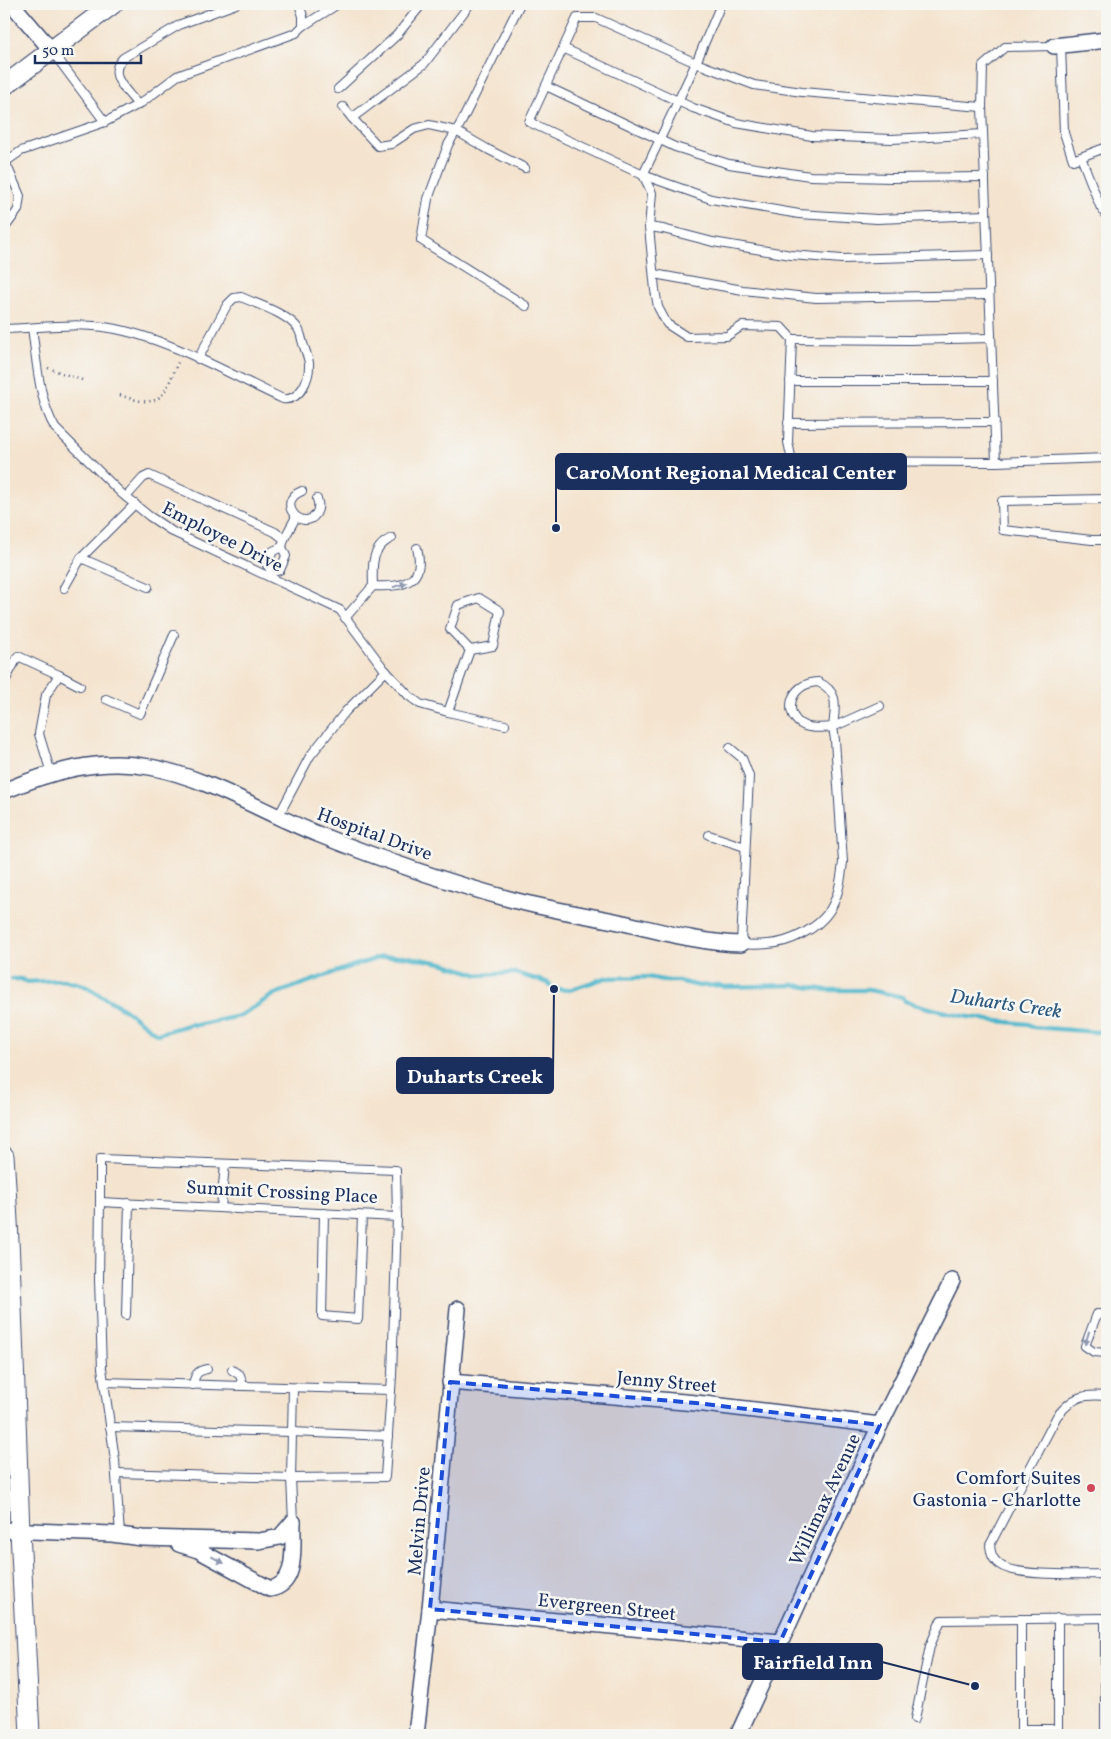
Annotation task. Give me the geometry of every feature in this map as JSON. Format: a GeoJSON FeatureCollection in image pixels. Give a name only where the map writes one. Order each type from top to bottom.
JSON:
{"type":"FeatureCollection","features":[{"type":"Feature","properties":{"kind":"street"},"geometry":{"type":"LineString","coordinates":[[12,4],[52,51]]}},
{"type":"Feature","properties":{"kind":"street"},"geometry":{"type":"LineString","coordinates":[[4,86],[113,4]]}},
{"type":"Feature","properties":{"kind":"street"},"geometry":{"type":"LineString","coordinates":[[1057,45],[1107,40]]}},
{"type":"Feature","properties":{"kind":"street","name":"Hospital Drive"},"geometry":{"type":"LineString","coordinates":[[4,791],[67,769],[93,765],[123,764],[150,767],[204,782],[278,817],[374,856],[508,898],[702,940],[741,944]]}},
{"type":"Feature","properties":{"kind":"street"},"geometry":{"type":"LineString","coordinates":[[4,1156],[10,1250],[12,1530],[30,1735]]}},
{"type":"Feature","properties":{"kind":"street","name":"Willimax Avenue"},"geometry":{"type":"LineString","coordinates":[[738,1735],[880,1425],[952,1281]]}},
{"type":"Feature","properties":{"kind":"street","name":"Melvin Drive"},"geometry":{"type":"LineString","coordinates":[[416,1735],[430,1609],[458,1309]]}},
{"type":"Feature","properties":{"kind":"street","name":"Jenny Street"},"geometry":{"type":"LineString","coordinates":[[450,1382],[696,1403],[880,1425]]}},
{"type":"Feature","properties":{"kind":"street"},"geometry":{"type":"LineString","coordinates":[[12,1530],[60,1534],[259,1541],[280,1537],[293,1522]]}},
{"type":"Feature","properties":{"kind":"street"},"geometry":{"type":"LineString","coordinates":[[156,1538],[198,1550],[270,1589],[279,1587],[290,1574],[293,1522]]}},
{"type":"Feature","properties":{"kind":"street","name":"Evergreen Street"},"geometry":{"type":"LineString","coordinates":[[430,1609],[780,1642]]}},
{"type":"Feature","properties":{"kind":"lane"},"geometry":{"type":"LineString","coordinates":[[138,105],[117,77],[115,70],[118,63],[123,58],[181,24],[236,4]]}},
{"type":"Feature","properties":{"kind":"lane"},"geometry":{"type":"LineString","coordinates":[[298,4],[303,16],[303,26]]}},
{"type":"Feature","properties":{"kind":"lane"},"geometry":{"type":"LineString","coordinates":[[4,229],[18,210],[20,196],[5,162],[21,151],[105,122],[138,105],[177,76],[296,33],[303,26],[338,4]]}},
{"type":"Feature","properties":{"kind":"lane"},"geometry":{"type":"LineString","coordinates":[[338,88],[397,34],[422,4]]}},
{"type":"Feature","properties":{"kind":"lane"},"geometry":{"type":"LineString","coordinates":[[352,118],[424,64],[470,4]]}},
{"type":"Feature","properties":{"kind":"lane"},"geometry":{"type":"LineString","coordinates":[[520,4],[448,145],[428,199],[421,240],[526,306]]}},
{"type":"Feature","properties":{"kind":"lane"},"geometry":{"type":"LineString","coordinates":[[643,175],[696,63],[721,4]]}},
{"type":"Feature","properties":{"kind":"lane"},"geometry":{"type":"LineString","coordinates":[[982,107],[802,92],[754,85],[696,63],[596,18],[577,18],[529,122],[643,175],[712,199],[799,214],[877,219],[986,215]]}},
{"type":"Feature","properties":{"kind":"lane"},"geometry":{"type":"LineString","coordinates":[[996,462],[982,107],[983,66],[1004,47],[1057,45],[1064,133],[1073,160],[1107,147]]}},
{"type":"Feature","properties":{"kind":"lane"},"geometry":{"type":"LineString","coordinates":[[563,48],[692,108],[736,123],[812,136],[892,139],[983,134]]}},
{"type":"Feature","properties":{"kind":"lane"},"geometry":{"type":"LineString","coordinates":[[52,51],[105,122]]}},
{"type":"Feature","properties":{"kind":"lane"},"geometry":{"type":"LineString","coordinates":[[546,86],[675,147],[729,164],[810,176],[892,178],[985,177]]}},
{"type":"Feature","properties":{"kind":"lane"},"geometry":{"type":"LineString","coordinates":[[343,107],[378,146],[391,144],[414,129],[429,125],[456,132],[526,168]]}},
{"type":"Feature","properties":{"kind":"lane"},"geometry":{"type":"LineString","coordinates":[[1081,158],[1100,206],[1107,217]]}},
{"type":"Feature","properties":{"kind":"lane"},"geometry":{"type":"LineString","coordinates":[[643,175],[652,193],[649,227],[658,307],[667,324],[687,337],[727,336],[742,326],[781,327],[792,339],[788,423],[788,442],[792,461],[996,462],[1107,458]]}},
{"type":"Feature","properties":{"kind":"lane"},"geometry":{"type":"LineString","coordinates":[[649,227],[712,242],[791,255],[842,259],[988,255]]}},
{"type":"Feature","properties":{"kind":"lane"},"geometry":{"type":"LineString","coordinates":[[654,274],[743,290],[816,298],[989,295]]}},
{"type":"Feature","properties":{"kind":"lane"},"geometry":{"type":"LineString","coordinates":[[4,329],[70,326],[110,328],[136,334],[183,352],[283,399],[290,400],[300,393],[308,373],[309,362],[299,328],[289,319],[241,297],[234,298],[227,305],[198,359]]}},
{"type":"Feature","properties":{"kind":"lane","name":"Employee Drive"},"geometry":{"type":"LineString","coordinates":[[32,328],[43,401],[48,414],[56,428],[126,497],[165,528],[271,575],[340,610],[386,672],[409,696],[420,704],[505,725]]}},
{"type":"Feature","properties":{"kind":"lane"},"geometry":{"type":"LineString","coordinates":[[792,339],[909,340],[991,338]]}},
{"type":"Feature","properties":{"kind":"lane"},"geometry":{"type":"LineString","coordinates":[[790,381],[993,381]]}},
{"type":"Feature","properties":{"kind":"lane"},"geometry":{"type":"LineString","coordinates":[[788,423],[994,422]]}},
{"type":"Feature","properties":{"kind":"lane"},"geometry":{"type":"LineString","coordinates":[[126,497],[143,478],[149,475],[275,532],[283,543],[286,556],[280,570],[271,575],[267,565],[273,551],[283,543],[296,517]]}},
{"type":"Feature","properties":{"kind":"lane"},"geometry":{"type":"LineString","coordinates":[[302,491],[297,493],[291,500],[291,510],[296,517],[305,520],[314,516],[318,508],[317,499]]}},
{"type":"Feature","properties":{"kind":"lane"},"geometry":{"type":"LineString","coordinates":[[1107,499],[1002,501],[1003,530],[1107,540]]}},
{"type":"Feature","properties":{"kind":"lane"},"geometry":{"type":"LineString","coordinates":[[64,588],[81,558],[135,504]]}},
{"type":"Feature","properties":{"kind":"lane"},"geometry":{"type":"LineString","coordinates":[[345,618],[374,586],[373,556],[385,541],[392,538]]}},
{"type":"Feature","properties":{"kind":"lane"},"geometry":{"type":"LineString","coordinates":[[374,586],[392,588],[406,584],[414,576],[420,560],[417,548]]}},
{"type":"Feature","properties":{"kind":"lane"},"geometry":{"type":"LineString","coordinates":[[81,558],[148,587]]}},
{"type":"Feature","properties":{"kind":"lane"},"geometry":{"type":"LineString","coordinates":[[479,598],[500,611],[493,646],[470,650],[450,629],[458,605],[479,598]]}},
{"type":"Feature","properties":{"kind":"lane"},"geometry":{"type":"LineString","coordinates":[[106,699],[140,714],[174,636]]}},
{"type":"Feature","properties":{"kind":"lane"},"geometry":{"type":"LineString","coordinates":[[448,712],[470,650]]}},
{"type":"Feature","properties":{"kind":"lane"},"geometry":{"type":"LineString","coordinates":[[4,683],[18,656],[80,686]]}},
{"type":"Feature","properties":{"kind":"lane"},"geometry":{"type":"LineString","coordinates":[[278,817],[310,756],[346,711],[386,672]]}},
{"type":"Feature","properties":{"kind":"lane"},"geometry":{"type":"LineString","coordinates":[[51,773],[39,734],[46,695],[59,675]]}},
{"type":"Feature","properties":{"kind":"lane"},"geometry":{"type":"LineString","coordinates":[[730,748],[742,758],[749,776],[741,944],[769,944],[784,941],[801,934],[816,924],[829,911],[841,880],[843,862],[835,740],[832,727],[836,703],[834,695],[826,686],[818,682],[800,686],[794,694],[791,703],[794,718],[800,724],[807,727],[832,727],[880,706]]}},
{"type":"Feature","properties":{"kind":"lane"},"geometry":{"type":"LineString","coordinates":[[708,835],[745,847]]}},
{"type":"Feature","properties":{"kind":"lane"},"geometry":{"type":"LineString","coordinates":[[120,1535],[116,1473],[102,1368],[99,1280],[100,1159],[396,1170],[397,1217]]}},
{"type":"Feature","properties":{"kind":"lane"},"geometry":{"type":"LineString","coordinates":[[221,1208],[225,1164]]}},
{"type":"Feature","properties":{"kind":"lane","name":"Summit Crossing Place"},"geometry":{"type":"LineString","coordinates":[[100,1202],[397,1217],[391,1390],[385,1477],[290,1478]]}},
{"type":"Feature","properties":{"kind":"lane"},"geometry":{"type":"LineString","coordinates":[[126,1315],[129,1203]]}},
{"type":"Feature","properties":{"kind":"lane"},"geometry":{"type":"LineString","coordinates":[[324,1213],[322,1316],[331,1317],[358,1319],[362,1216]]}},
{"type":"Feature","properties":{"kind":"lane"},"geometry":{"type":"LineString","coordinates":[[1107,1314],[1097,1314],[1085,1346],[1094,1352],[1107,1353]]}},
{"type":"Feature","properties":{"kind":"lane"},"geometry":{"type":"LineString","coordinates":[[193,1385],[195,1375],[199,1371],[207,1369]]}},
{"type":"Feature","properties":{"kind":"lane"},"geometry":{"type":"LineString","coordinates":[[232,1370],[240,1374],[243,1386]]}},
{"type":"Feature","properties":{"kind":"lane"},"geometry":{"type":"LineString","coordinates":[[104,1382],[391,1390]]}},
{"type":"Feature","properties":{"kind":"lane"},"geometry":{"type":"LineString","coordinates":[[293,1388],[290,1478],[293,1522]]}},
{"type":"Feature","properties":{"kind":"lane"},"geometry":{"type":"LineString","coordinates":[[1107,1396],[1088,1394],[1080,1396],[1069,1402],[1058,1416],[990,1545],[991,1556],[1000,1566],[1015,1571],[1107,1574]]}},
{"type":"Feature","properties":{"kind":"lane"},"geometry":{"type":"LineString","coordinates":[[110,1427],[388,1436]]}},
{"type":"Feature","properties":{"kind":"lane"},"geometry":{"type":"LineString","coordinates":[[116,1473],[290,1478]]}},
{"type":"Feature","properties":{"kind":"lane"},"geometry":{"type":"LineString","coordinates":[[1021,1619],[1021,1729],[1058,1729],[1058,1618]]}},
{"type":"Feature","properties":{"kind":"lane"},"geometry":{"type":"LineString","coordinates":[[915,1720],[930,1646],[941,1620],[1106,1618],[1105,1735]]}},
{"type":"Feature","properties":{"kind":"path"},"geometry":{"type":"LineString","coordinates":[[120,395],[138,402],[160,399],[183,352]]}},
{"type":"Feature","properties":{"kind":"path"},"geometry":{"type":"LineString","coordinates":[[37,364],[82,380]]}},
{"type":"Feature","properties":{"kind":"highlighted area"},"geometry":{"type":"Polygon","coordinates":[[[450,1382],[696,1403],[880,1425],[780,1642],[430,1609],[450,1382]]]}},
{"type":"Feature","properties":{"kind":"waterway","name":"Duharts Creek"},"geometry":{"type":"LineString","coordinates":[[12,979],[21,979],[27,982],[63,980],[83,985],[124,1009],[157,1034],[191,1024],[196,1025],[240,1016],[275,994],[382,957],[403,956],[442,963],[479,975],[515,973],[549,983],[554,989],[569,990],[605,978],[647,977],[699,986],[794,985],[827,990],[869,990],[903,997],[905,1001],[966,1017],[1028,1024],[1033,1027],[1096,1032],[1107,1031]]}},
{"type":"Feature","properties":{"kind":"place","name":"CaroMont Regional Medical Center"},"geometry":{"type":"Point","coordinates":[556,528]}},
{"type":"Feature","properties":{"kind":"place","name":"Duharts Creek"},"geometry":{"type":"Point","coordinates":[554,989]}},
{"type":"Feature","properties":{"kind":"place","name":"Comfort Suites Gastonia - Charlotte"},"geometry":{"type":"Point","coordinates":[1091,1488]}},
{"type":"Feature","properties":{"kind":"place","name":"Fairfield Inn"},"geometry":{"type":"Point","coordinates":[975,1686]}}]}
